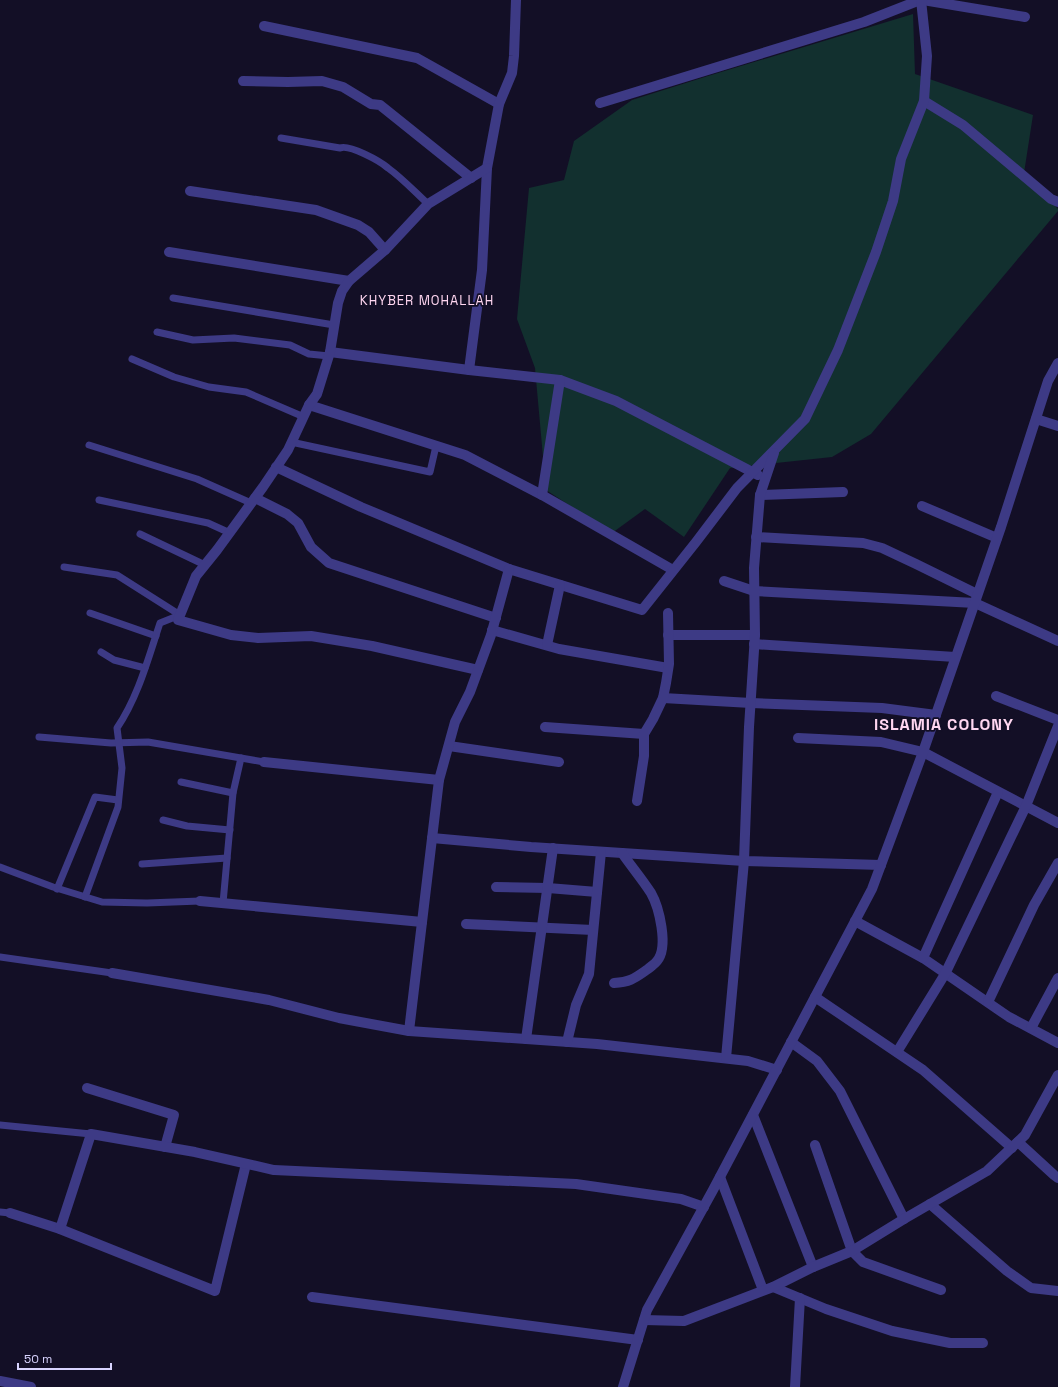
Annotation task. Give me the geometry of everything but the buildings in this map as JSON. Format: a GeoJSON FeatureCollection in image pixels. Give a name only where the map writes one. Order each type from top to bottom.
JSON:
{"type":"FeatureCollection","features":[{"type":"Feature","properties":{"kind":"street"},"geometry":{"type":"LineString","coordinates":[[469,370],[482,270],[487,168],[499,104],[512,73],[516,0]]}},
{"type":"Feature","properties":{"kind":"street"},"geometry":{"type":"LineString","coordinates":[[600,103],[864,22],[921,0],[1025,17]]}},
{"type":"Feature","properties":{"kind":"street"},"geometry":{"type":"LineString","coordinates":[[276,467],[361,507],[509,569],[642,610],[737,488],[805,419],[838,350],[876,252],[893,201],[901,159],[924,101],[927,56],[921,0]]}},
{"type":"Feature","properties":{"kind":"street"},"geometry":{"type":"LineString","coordinates":[[264,26],[417,58],[499,104]]}},
{"type":"Feature","properties":{"kind":"street"},"geometry":{"type":"LineString","coordinates":[[243,81],[322,81],[343,87],[371,104],[380,105],[471,178]]}},
{"type":"Feature","properties":{"kind":"street"},"geometry":{"type":"LineString","coordinates":[[924,101],[963,125],[1051,198],[1058,202]]}},
{"type":"Feature","properties":{"kind":"street"},"geometry":{"type":"LineString","coordinates":[[478,670],[372,646],[311,636],[258,638],[231,635],[178,620],[196,576],[230,532],[276,467],[292,442],[309,405],[317,394],[329,354],[338,304],[342,291],[349,280],[385,250],[428,204],[487,168]]}},
{"type":"Feature","properties":{"kind":"street"},"geometry":{"type":"LineString","coordinates":[[190,191],[316,210],[358,225],[369,232],[385,250]]}},
{"type":"Feature","properties":{"kind":"street"},"geometry":{"type":"LineString","coordinates":[[169,252],[349,280]]}},
{"type":"Feature","properties":{"kind":"street"},"geometry":{"type":"LineString","coordinates":[[329,354],[560,380],[616,401],[765,479]]}},
{"type":"Feature","properties":{"kind":"street"},"geometry":{"type":"LineString","coordinates":[[623,1387],[647,1310],[704,1207],[872,889],[936,716],[997,538],[1048,381],[1058,363]]}},
{"type":"Feature","properties":{"kind":"street"},"geometry":{"type":"LineString","coordinates":[[542,495],[560,380]]}},
{"type":"Feature","properties":{"kind":"street"},"geometry":{"type":"LineString","coordinates":[[309,405],[465,455],[542,495],[673,570]]}},
{"type":"Feature","properties":{"kind":"street"},"geometry":{"type":"LineString","coordinates":[[1036,419],[1058,426]]}},
{"type":"Feature","properties":{"kind":"street"},"geometry":{"type":"LineString","coordinates":[[726,1058],[744,861],[750,703],[755,639],[754,568],[756,537],[760,495],[774,451]]}},
{"type":"Feature","properties":{"kind":"street"},"geometry":{"type":"LineString","coordinates":[[760,495],[842,492]]}},
{"type":"Feature","properties":{"kind":"street"},"geometry":{"type":"LineString","coordinates":[[253,500],[287,514],[298,523],[311,547],[329,563],[496,618]]}},
{"type":"Feature","properties":{"kind":"street"},"geometry":{"type":"LineString","coordinates":[[922,506],[997,538]]}},
{"type":"Feature","properties":{"kind":"street"},"geometry":{"type":"LineString","coordinates":[[756,537],[863,543],[882,548],[916,564],[976,599],[1058,641]]}},
{"type":"Feature","properties":{"kind":"street"},"geometry":{"type":"LineString","coordinates":[[409,1031],[439,780],[455,722],[470,692],[496,618],[509,569]]}},
{"type":"Feature","properties":{"kind":"street"},"geometry":{"type":"LineString","coordinates":[[724,581],[754,591],[976,599]]}},
{"type":"Feature","properties":{"kind":"street"},"geometry":{"type":"LineString","coordinates":[[547,646],[560,585]]}},
{"type":"Feature","properties":{"kind":"street"},"geometry":{"type":"LineString","coordinates":[[637,801],[644,756],[644,734],[663,698],[668,668],[668,613]]}},
{"type":"Feature","properties":{"kind":"street"},"geometry":{"type":"LineString","coordinates":[[492,630],[559,649],[668,668]]}},
{"type":"Feature","properties":{"kind":"street"},"geometry":{"type":"LineString","coordinates":[[668,636],[755,639],[955,658]]}},
{"type":"Feature","properties":{"kind":"street"},"geometry":{"type":"LineString","coordinates":[[996,696],[1058,720]]}},
{"type":"Feature","properties":{"kind":"street"},"geometry":{"type":"LineString","coordinates":[[663,698],[882,708],[936,716]]}},
{"type":"Feature","properties":{"kind":"street"},"geometry":{"type":"LineString","coordinates":[[897,1052],[945,974],[1026,806],[1058,726]]}},
{"type":"Feature","properties":{"kind":"street"},"geometry":{"type":"LineString","coordinates":[[545,727],[644,734]]}},
{"type":"Feature","properties":{"kind":"street"},"geometry":{"type":"LineString","coordinates":[[798,738],[881,742],[923,752],[1058,823]]}},
{"type":"Feature","properties":{"kind":"street"},"geometry":{"type":"LineString","coordinates":[[448,746],[559,762]]}},
{"type":"Feature","properties":{"kind":"street"},"geometry":{"type":"LineString","coordinates":[[264,762],[439,780]]}},
{"type":"Feature","properties":{"kind":"street"},"geometry":{"type":"LineString","coordinates":[[923,958],[998,792]]}},
{"type":"Feature","properties":{"kind":"street"},"geometry":{"type":"LineString","coordinates":[[432,838],[601,852],[744,861],[881,865]]}},
{"type":"Feature","properties":{"kind":"street"},"geometry":{"type":"LineString","coordinates":[[526,1039],[553,848]]}},
{"type":"Feature","properties":{"kind":"street"},"geometry":{"type":"LineString","coordinates":[[567,1042],[576,1004],[589,974],[601,852]]}},
{"type":"Feature","properties":{"kind":"street"},"geometry":{"type":"LineString","coordinates":[[614,983],[626,982],[658,960],[662,952],[663,940],[659,914],[655,901],[622,853]]}},
{"type":"Feature","properties":{"kind":"street"},"geometry":{"type":"LineString","coordinates":[[988,1002],[1034,905],[1058,863]]}},
{"type":"Feature","properties":{"kind":"street"},"geometry":{"type":"LineString","coordinates":[[496,887],[548,888],[597,892]]}},
{"type":"Feature","properties":{"kind":"street"},"geometry":{"type":"LineString","coordinates":[[200,901],[422,922]]}},
{"type":"Feature","properties":{"kind":"street"},"geometry":{"type":"LineString","coordinates":[[855,921],[923,958],[1009,1017],[1058,1043]]}},
{"type":"Feature","properties":{"kind":"street"},"geometry":{"type":"LineString","coordinates":[[466,924],[593,930]]}},
{"type":"Feature","properties":{"kind":"street"},"geometry":{"type":"LineString","coordinates":[[112,973],[269,1000],[339,1018],[409,1031],[567,1042],[726,1058],[748,1061],[777,1070]]}},
{"type":"Feature","properties":{"kind":"street"},"geometry":{"type":"LineString","coordinates":[[1031,1028],[1058,978]]}},
{"type":"Feature","properties":{"kind":"street"},"geometry":{"type":"LineString","coordinates":[[815,997],[923,1070],[1058,1178]]}},
{"type":"Feature","properties":{"kind":"street"},"geometry":{"type":"LineString","coordinates":[[791,1042],[817,1061],[840,1091],[904,1219]]}},
{"type":"Feature","properties":{"kind":"street"},"geometry":{"type":"LineString","coordinates":[[644,1320],[684,1321],[773,1287],[813,1267],[852,1251],[987,1171],[1025,1135],[1058,1076]]}},
{"type":"Feature","properties":{"kind":"street"},"geometry":{"type":"LineString","coordinates":[[86,1088],[174,1115],[165,1147]]}},
{"type":"Feature","properties":{"kind":"street"},"geometry":{"type":"LineString","coordinates":[[753,1115],[813,1267]]}},
{"type":"Feature","properties":{"kind":"street"},"geometry":{"type":"LineString","coordinates":[[60,1229],[91,1134],[195,1152],[274,1170],[576,1184],[681,1199],[704,1207]]}},
{"type":"Feature","properties":{"kind":"street"},"geometry":{"type":"LineString","coordinates":[[815,1145],[852,1251],[863,1262],[940,1290]]}},
{"type":"Feature","properties":{"kind":"street"},"geometry":{"type":"LineString","coordinates":[[5,1213],[60,1229],[215,1291],[246,1164]]}},
{"type":"Feature","properties":{"kind":"street"},"geometry":{"type":"LineString","coordinates":[[720,1177],[762,1290]]}},
{"type":"Feature","properties":{"kind":"street"},"geometry":{"type":"LineString","coordinates":[[930,1204],[1007,1270],[1032,1288],[1058,1291]]}},
{"type":"Feature","properties":{"kind":"street"},"geometry":{"type":"LineString","coordinates":[[773,1287],[826,1310],[892,1331],[950,1343],[984,1343]]}},
{"type":"Feature","properties":{"kind":"street"},"geometry":{"type":"LineString","coordinates":[[312,1297],[638,1340]]}},
{"type":"Feature","properties":{"kind":"street"},"geometry":{"type":"LineString","coordinates":[[796,1387],[800,1298]]}},
{"type":"Feature","properties":{"kind":"street"},"geometry":{"type":"LineString","coordinates":[[0,1381],[32,1387]]}},
{"type":"Feature","properties":{"kind":"lane"},"geometry":{"type":"LineString","coordinates":[[281,138],[340,148],[344,147],[358,151],[388,167],[428,204]]}},
{"type":"Feature","properties":{"kind":"lane"},"geometry":{"type":"LineString","coordinates":[[173,298],[334,325]]}},
{"type":"Feature","properties":{"kind":"lane"},"geometry":{"type":"LineString","coordinates":[[157,332],[193,340],[234,338],[290,345],[309,354],[329,354]]}},
{"type":"Feature","properties":{"kind":"lane"},"geometry":{"type":"LineString","coordinates":[[132,359],[174,377],[209,387],[246,392],[304,417]]}},
{"type":"Feature","properties":{"kind":"lane"},"geometry":{"type":"LineString","coordinates":[[292,442],[430,472],[436,446]]}},
{"type":"Feature","properties":{"kind":"lane"},"geometry":{"type":"LineString","coordinates":[[90,445],[197,479],[253,500]]}},
{"type":"Feature","properties":{"kind":"lane"},"geometry":{"type":"LineString","coordinates":[[99,500],[208,523],[230,532]]}},
{"type":"Feature","properties":{"kind":"lane"},"geometry":{"type":"LineString","coordinates":[[140,534],[205,565]]}},
{"type":"Feature","properties":{"kind":"lane"},"geometry":{"type":"LineString","coordinates":[[64,567],[117,575],[180,614]]}},
{"type":"Feature","properties":{"kind":"lane"},"geometry":{"type":"LineString","coordinates":[[90,613],[156,636]]}},
{"type":"Feature","properties":{"kind":"lane"},"geometry":{"type":"LineString","coordinates":[[85,896],[118,807],[122,768],[118,728],[126,716],[145,668],[160,623],[180,614]]}},
{"type":"Feature","properties":{"kind":"lane"},"geometry":{"type":"LineString","coordinates":[[101,652],[114,660],[145,668]]}},
{"type":"Feature","properties":{"kind":"lane"},"geometry":{"type":"LineString","coordinates":[[39,736],[119,743],[148,742],[264,762]]}},
{"type":"Feature","properties":{"kind":"lane"},"geometry":{"type":"LineString","coordinates":[[223,903],[233,793],[241,758]]}},
{"type":"Feature","properties":{"kind":"lane"},"geometry":{"type":"LineString","coordinates":[[181,782],[233,793]]}},
{"type":"Feature","properties":{"kind":"lane"},"geometry":{"type":"LineString","coordinates":[[57,888],[95,797],[118,800]]}},
{"type":"Feature","properties":{"kind":"lane"},"geometry":{"type":"LineString","coordinates":[[163,820],[187,826],[230,830]]}},
{"type":"Feature","properties":{"kind":"lane"},"geometry":{"type":"LineString","coordinates":[[142,864],[227,858]]}},
{"type":"Feature","properties":{"kind":"lane"},"geometry":{"type":"LineString","coordinates":[[0,867],[13,873],[102,902],[147,903],[200,901]]}},
{"type":"Feature","properties":{"kind":"lane"},"geometry":{"type":"LineString","coordinates":[[0,957],[112,973]]}},
{"type":"Feature","properties":{"kind":"lane"},"geometry":{"type":"LineString","coordinates":[[0,1125],[91,1134]]}},
{"type":"Feature","properties":{"kind":"green space"},"geometry":{"type":"Polygon","coordinates":[[[913,14],[915,74],[1033,115],[1024,173],[1058,209],[1058,211],[871,434],[832,457],[730,468],[684,537],[645,509],[612,533],[546,490],[535,368],[517,319],[529,188],[564,180],[574,141],[632,100],[913,14]]]}},
{"type":"Feature","properties":{"kind":"district","name":"KHYBER MOHALLAH"},"geometry":{"type":"Point","coordinates":[427,300]}},
{"type":"Feature","properties":{"kind":"district","name":"ISLAMIA COLONY"},"geometry":{"type":"Point","coordinates":[944,724]}}]}
